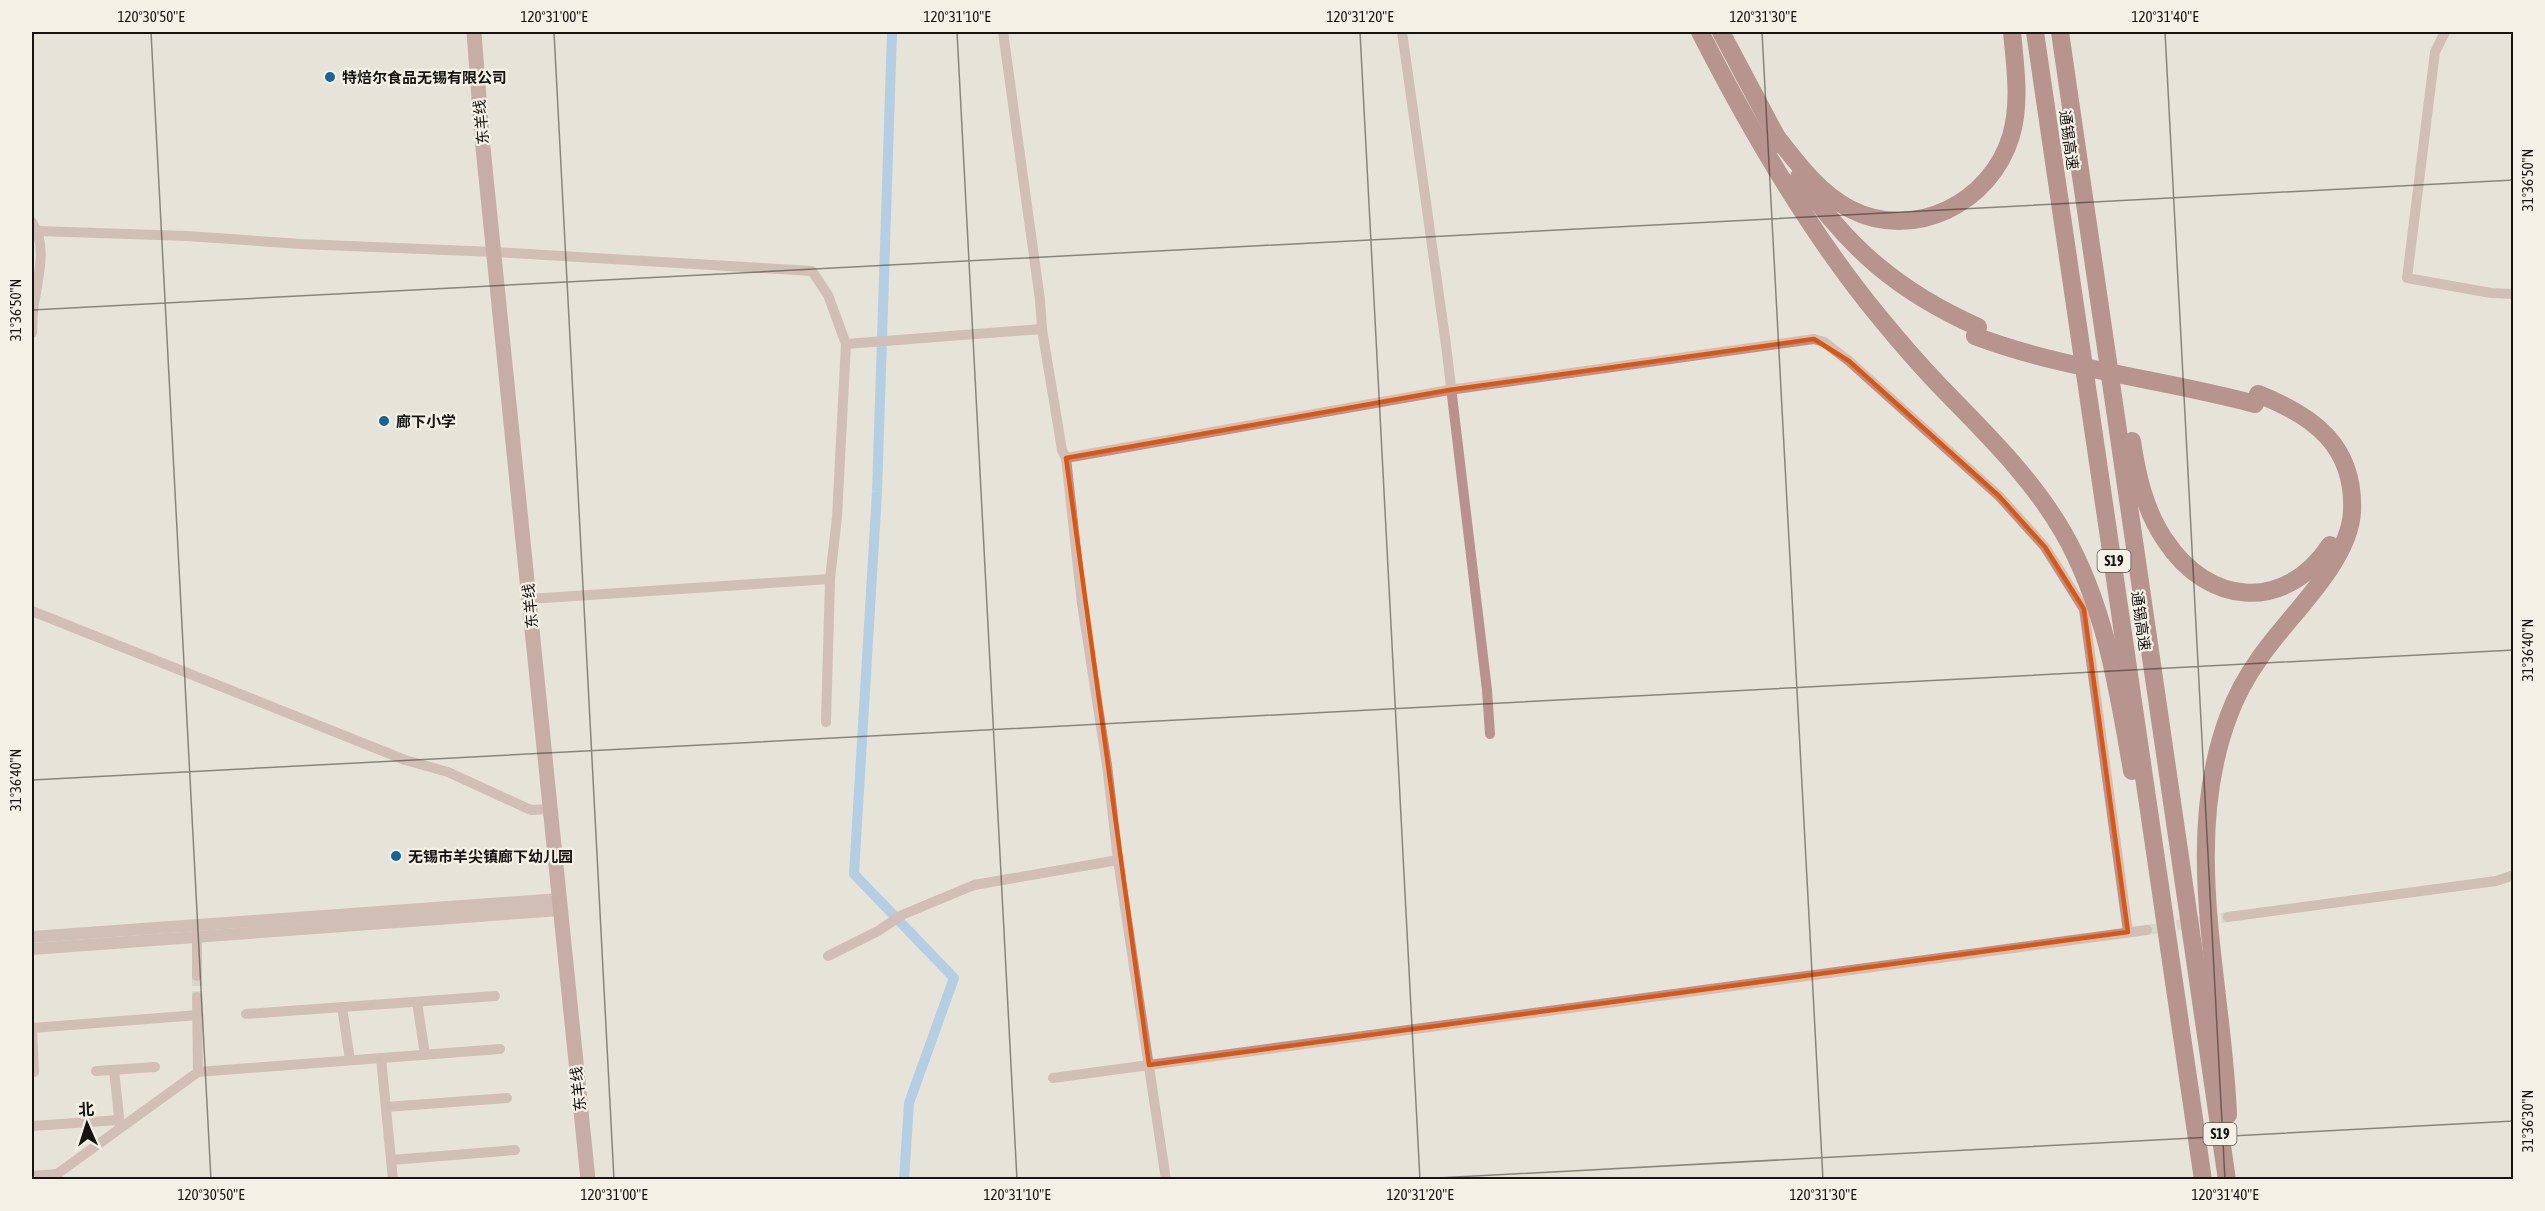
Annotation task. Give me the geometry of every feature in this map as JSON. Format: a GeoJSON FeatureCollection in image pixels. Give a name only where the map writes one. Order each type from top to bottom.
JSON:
{"type":"FeatureCollection","features":[{"type":"Feature","properties":{"kind":"highway"},"geometry":{"type":"LineString","coordinates":[[1700,32],[1730,90],[1833,223],[1877,268],[1928,302],[1977,332],[2289,406],[2310,419],[2330,438],[2342,456],[2348,473],[2352,511],[2349,531],[2340,551],[2318,585],[2259,658],[2230,712],[2213,765],[2207,800],[2206,861],[2220,1087]]}},
{"type":"Feature","properties":{"kind":"highway"},"geometry":{"type":"LineString","coordinates":[[1720,32],[1807,217],[1880,318],[1936,382],[2025,476],[2046,505],[2069,544],[2093,595],[2117,682],[2139,810],[2175,983]]}},
{"type":"Feature","properties":{"kind":"highway"},"geometry":{"type":"LineString","coordinates":[[1772,144],[1850,209],[1867,216],[1887,220],[1922,218],[1951,210],[1981,188],[1994,171],[2011,136],[2017,90],[2012,32]]}},
{"type":"Feature","properties":{"kind":"highway","name":"通锡高速"},"geometry":{"type":"LineString","coordinates":[[2035,32],[2203,1179]]}},
{"type":"Feature","properties":{"kind":"highway","name":"通锡高速"},"geometry":{"type":"LineString","coordinates":[[2060,32],[2220,1087],[2229,1179]]}},
{"type":"Feature","properties":{"kind":"highway"},"geometry":{"type":"LineString","coordinates":[[2077,145],[2135,459],[2153,520],[2176,557],[2194,573],[2213,584],[2236,591],[2254,593],[2273,591],[2290,584],[2307,574],[2320,561],[2337,530],[2342,495],[2335,465],[2320,440],[2303,424],[2257,399]]}},
{"type":"Feature","properties":{"kind":"main road","name":"东羊线"},"geometry":{"type":"LineString","coordinates":[[474,32],[494,252],[588,1179]]}},
{"type":"Feature","properties":{"kind":"street"},"geometry":{"type":"LineString","coordinates":[[1003,32],[1042,329],[1062,450],[1066,458],[1082,604],[1166,1179]]}},
{"type":"Feature","properties":{"kind":"street"},"geometry":{"type":"LineString","coordinates":[[1402,32],[1446,345],[1449,390],[1487,690],[1490,734]]}},
{"type":"Feature","properties":{"kind":"street"},"geometry":{"type":"LineString","coordinates":[[2445,32],[2435,52],[2407,278],[2492,293],[2514,294]]}},
{"type":"Feature","properties":{"kind":"street"},"geometry":{"type":"LineString","coordinates":[[32,222],[38,231],[41,273],[34,305],[32,333]]}},
{"type":"Feature","properties":{"kind":"street"},"geometry":{"type":"LineString","coordinates":[[38,231],[187,236],[812,271],[828,295],[846,344],[836,501],[837,517],[830,579],[826,722]]}},
{"type":"Feature","properties":{"kind":"street"},"geometry":{"type":"LineString","coordinates":[[846,344],[1042,329]]}},
{"type":"Feature","properties":{"kind":"street"},"geometry":{"type":"LineString","coordinates":[[1066,458],[1449,390],[1814,339],[1824,342],[1849,361],[1999,496],[2045,548],[2084,609],[2128,932]]}},
{"type":"Feature","properties":{"kind":"street"},"geometry":{"type":"LineString","coordinates":[[530,599],[830,579]]}},
{"type":"Feature","properties":{"kind":"street"},"geometry":{"type":"LineString","coordinates":[[32,611],[405,760],[448,772],[531,810],[550,809]]}},
{"type":"Feature","properties":{"kind":"street"},"geometry":{"type":"LineString","coordinates":[[828,956],[878,931],[902,915],[974,885],[1118,860]]}},
{"type":"Feature","properties":{"kind":"street"},"geometry":{"type":"LineString","coordinates":[[2228,917],[2496,881],[2514,875]]}},
{"type":"Feature","properties":{"kind":"street"},"geometry":{"type":"LineString","coordinates":[[32,936],[559,904]]}},
{"type":"Feature","properties":{"kind":"street"},"geometry":{"type":"LineString","coordinates":[[32,949],[197,937],[559,904]]}},
{"type":"Feature","properties":{"kind":"street"},"geometry":{"type":"LineString","coordinates":[[1053,1078],[2147,930]]}},
{"type":"Feature","properties":{"kind":"street"},"geometry":{"type":"LineString","coordinates":[[197,937],[197,976]]}},
{"type":"Feature","properties":{"kind":"street"},"geometry":{"type":"LineString","coordinates":[[246,1014],[495,996]]}},
{"type":"Feature","properties":{"kind":"street"},"geometry":{"type":"LineString","coordinates":[[197,997],[198,1072]]}},
{"type":"Feature","properties":{"kind":"street"},"geometry":{"type":"LineString","coordinates":[[417,1002],[425,1055]]}},
{"type":"Feature","properties":{"kind":"street"},"geometry":{"type":"LineString","coordinates":[[342,1007],[350,1060]]}},
{"type":"Feature","properties":{"kind":"street"},"geometry":{"type":"LineString","coordinates":[[32,1072],[34,1072],[32,1028],[198,1015]]}},
{"type":"Feature","properties":{"kind":"street"},"geometry":{"type":"LineString","coordinates":[[32,1176],[58,1177],[120,1124],[198,1072],[500,1049]]}},
{"type":"Feature","properties":{"kind":"street"},"geometry":{"type":"LineString","coordinates":[[381,1058],[393,1179]]}},
{"type":"Feature","properties":{"kind":"street"},"geometry":{"type":"LineString","coordinates":[[96,1071],[155,1067]]}},
{"type":"Feature","properties":{"kind":"street"},"geometry":{"type":"LineString","coordinates":[[114,1070],[120,1124]]}},
{"type":"Feature","properties":{"kind":"street"},"geometry":{"type":"LineString","coordinates":[[386,1107],[507,1098]]}},
{"type":"Feature","properties":{"kind":"street"},"geometry":{"type":"LineString","coordinates":[[32,1126],[120,1124]]}},
{"type":"Feature","properties":{"kind":"street"},"geometry":{"type":"LineString","coordinates":[[391,1160],[515,1150]]}},
{"type":"Feature","properties":{"kind":"highlighted area"},"geometry":{"type":"Polygon","coordinates":[[[1814,339],[1849,361],[1999,496],[2045,547],[2084,609],[2128,932],[1149,1065],[1066,458],[1449,390],[1814,339]]]}},
{"type":"Feature","properties":{"kind":"waterway"},"geometry":{"type":"LineString","coordinates":[[892,32],[877,492],[854,874],[954,978],[909,1103],[904,1180]]}},
{"type":"Feature","properties":{"kind":"tunnel"},"geometry":{"type":"LineString","coordinates":[[2147,930],[2228,917]]}},
{"type":"Feature","properties":{"kind":"tunnel"},"geometry":{"type":"LineString","coordinates":[[197,976],[197,997]]}},
{"type":"Feature","properties":{"kind":"place","name":"特焙尔食品无锡有限公司"},"geometry":{"type":"Point","coordinates":[330,77]}},
{"type":"Feature","properties":{"kind":"place","name":"廊下小学"},"geometry":{"type":"Point","coordinates":[384,421]}},
{"type":"Feature","properties":{"kind":"place","name":"无锡市羊尖镇廊下幼儿园"},"geometry":{"type":"Point","coordinates":[396,856]}}]}
